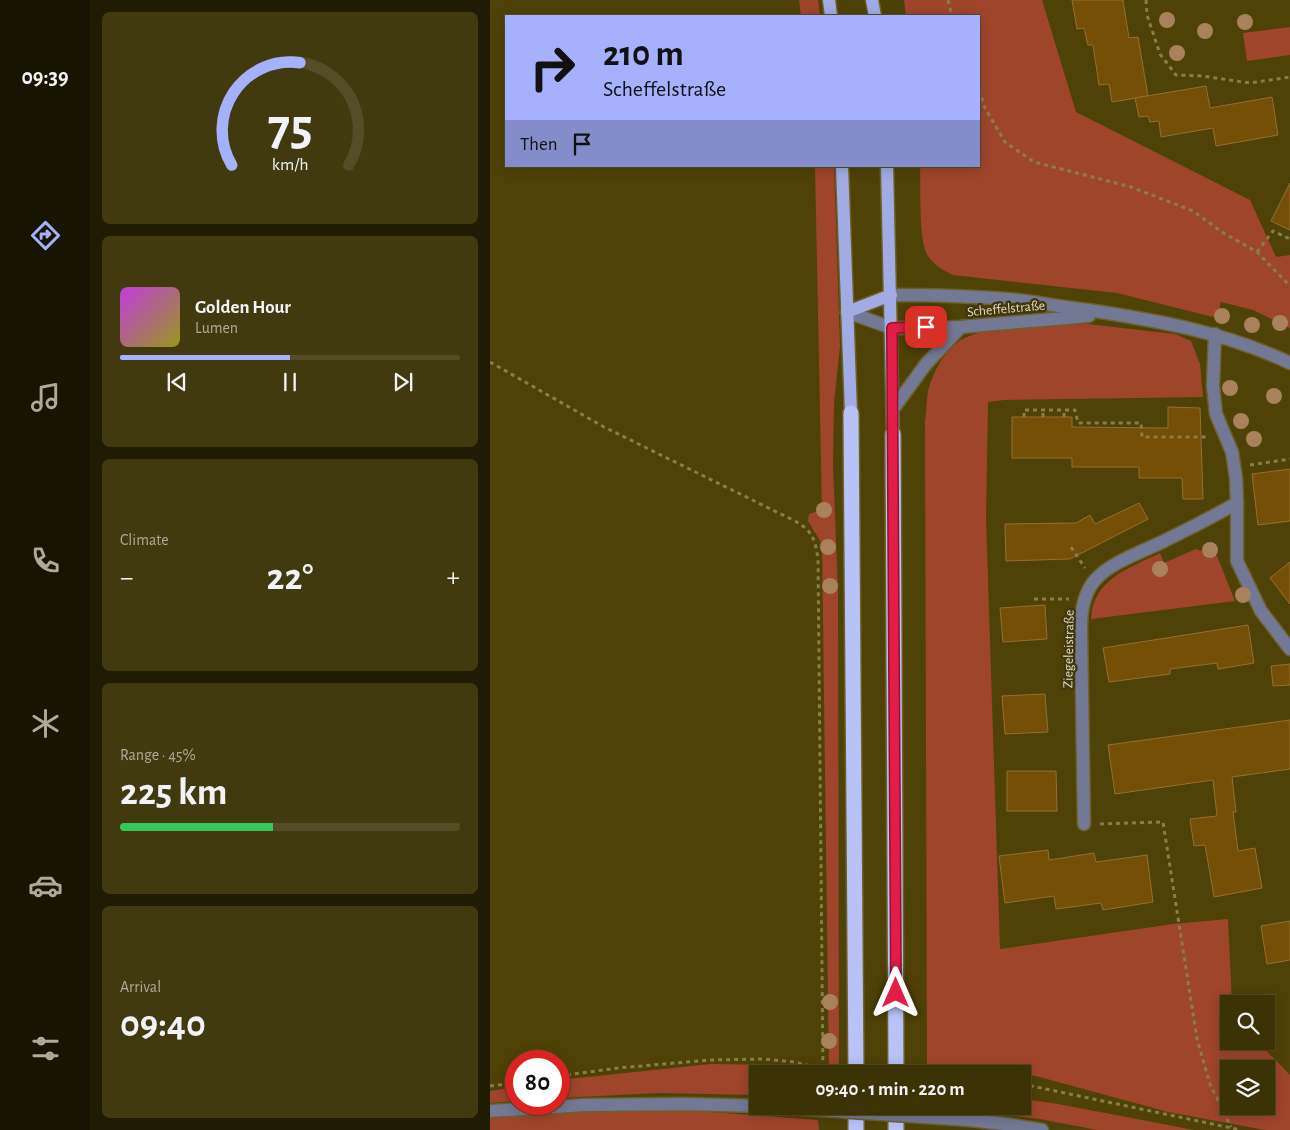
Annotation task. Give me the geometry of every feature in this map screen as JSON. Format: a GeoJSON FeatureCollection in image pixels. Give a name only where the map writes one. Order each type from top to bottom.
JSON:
{"type":"FeatureCollection","features":[{"type":"Feature","properties":{"kind":"highway"},"geometry":{"type":"LineString","coordinates":[[851,413],[856,1065]]}},
{"type":"Feature","properties":{"kind":"highway"},"geometry":{"type":"LineString","coordinates":[[893,434],[896,1065]]}},
{"type":"Feature","properties":{"kind":"highway"},"geometry":{"type":"LineString","coordinates":[[856,1115],[856,1130]]}},
{"type":"Feature","properties":{"kind":"highway"},"geometry":{"type":"LineString","coordinates":[[896,1115],[896,1130]]}},
{"type":"Feature","properties":{"kind":"main road"},"geometry":{"type":"LineString","coordinates":[[829,0],[831,15]]}},
{"type":"Feature","properties":{"kind":"main road"},"geometry":{"type":"LineString","coordinates":[[872,0],[875,15]]}},
{"type":"Feature","properties":{"kind":"main road"},"geometry":{"type":"LineString","coordinates":[[842,167],[851,413]]}},
{"type":"Feature","properties":{"kind":"main road"},"geometry":{"type":"LineString","coordinates":[[886,167],[892,328],[893,434]]}},
{"type":"Feature","properties":{"kind":"main road"},"geometry":{"type":"LineString","coordinates":[[847,312],[891,295]]}},
{"type":"Feature","properties":{"kind":"street","name":"Scheffelstraße"},"geometry":{"type":"LineString","coordinates":[[891,295],[936,294],[1016,300],[1110,314],[1215,334],[1258,348],[1290,363]]}},
{"type":"Feature","properties":{"kind":"street","name":"Scheffelstraße"},"geometry":{"type":"LineString","coordinates":[[847,312],[892,328],[961,327],[1110,314]]}},
{"type":"Feature","properties":{"kind":"street"},"geometry":{"type":"LineString","coordinates":[[893,409],[926,364],[961,327]]}},
{"type":"Feature","properties":{"kind":"street"},"geometry":{"type":"LineString","coordinates":[[1215,334],[1212,386],[1216,414],[1232,452],[1237,503],[1237,560],[1261,611],[1290,649]]}},
{"type":"Feature","properties":{"kind":"street","name":"Ziegeleistraße"},"geometry":{"type":"LineString","coordinates":[[1084,824],[1081,627],[1084,600],[1094,581],[1109,568],[1237,503]]}},
{"type":"Feature","properties":{"kind":"street"},"geometry":{"type":"LineString","coordinates":[[490,1111],[585,1105],[749,1106]]}},
{"type":"Feature","properties":{"kind":"street"},"geometry":{"type":"LineString","coordinates":[[896,1115],[970,1120],[1042,1130]]}},
{"type":"Feature","properties":{"kind":"path"},"geometry":{"type":"LineString","coordinates":[[948,0],[952,15]]}},
{"type":"Feature","properties":{"kind":"path"},"geometry":{"type":"LineString","coordinates":[[1146,0],[1147,14],[1160,54],[1176,75],[1250,82],[1290,77]]}},
{"type":"Feature","properties":{"kind":"path"},"geometry":{"type":"LineString","coordinates":[[980,93],[985,108],[1004,142],[1034,162],[1131,187],[1193,211],[1222,232],[1257,252],[1290,286]]}},
{"type":"Feature","properties":{"kind":"path"},"geometry":{"type":"LineString","coordinates":[[1257,252],[1273,231],[1290,239]]}},
{"type":"Feature","properties":{"kind":"path"},"geometry":{"type":"LineString","coordinates":[[490,362],[604,427],[805,526],[811,534],[816,546],[818,559],[823,1065]]}},
{"type":"Feature","properties":{"kind":"path"},"geometry":{"type":"LineString","coordinates":[[1024,417],[1024,410],[1075,410],[1078,425],[1132,425],[1142,423],[1142,437],[1149,439],[1226,437]]}},
{"type":"Feature","properties":{"kind":"path"},"geometry":{"type":"LineString","coordinates":[[1043,410],[1043,417]]}},
{"type":"Feature","properties":{"kind":"path"},"geometry":{"type":"LineString","coordinates":[[1064,410],[1064,417]]}},
{"type":"Feature","properties":{"kind":"path"},"geometry":{"type":"LineString","coordinates":[[1234,468],[1290,460]]}},
{"type":"Feature","properties":{"kind":"path"},"geometry":{"type":"LineString","coordinates":[[1071,547],[1094,581]]}},
{"type":"Feature","properties":{"kind":"path"},"geometry":{"type":"LineString","coordinates":[[1034,599],[1084,600]]}},
{"type":"Feature","properties":{"kind":"path"},"geometry":{"type":"LineString","coordinates":[[1084,824],[1163,822],[1196,1039],[1210,1084],[1231,1128]]}},
{"type":"Feature","properties":{"kind":"path"},"geometry":{"type":"LineString","coordinates":[[570,1075],[618,1068],[710,1060],[764,1059],[794,1062],[803,1065]]}},
{"type":"Feature","properties":{"kind":"path"},"geometry":{"type":"LineString","coordinates":[[490,1086],[505,1084]]}},
{"type":"Feature","properties":{"kind":"path"},"geometry":{"type":"LineString","coordinates":[[1031,1086],[1241,1130]]}},
{"type":"Feature","properties":{"kind":"shaded area"},"geometry":{"type":"Polygon","coordinates":[[[799,0],[818,0],[820,15],[801,15],[799,0]]]}},
{"type":"Feature","properties":{"kind":"shaded area"},"geometry":{"type":"Polygon","coordinates":[[[904,0],[1042,0],[1076,112],[1250,200],[1276,257],[1290,255],[1290,328],[1253,310],[1221,302],[1217,318],[1117,293],[953,275],[936,265],[928,256],[923,238],[920,167],[980,167],[980,15],[906,15],[904,0]]]}},
{"type":"Feature","properties":{"kind":"shaded area"},"geometry":{"type":"Polygon","coordinates":[[[1290,27],[1290,55],[1247,61],[1243,33],[1290,27]]]}},
{"type":"Feature","properties":{"kind":"shaded area"},"geometry":{"type":"Polygon","coordinates":[[[815,167],[834,167],[840,346],[834,403],[833,466],[838,591],[839,1065],[829,1065],[822,544],[808,521],[809,514],[822,510],[815,167]]]}},
{"type":"Feature","properties":{"kind":"shaded area"},"geometry":{"type":"Polygon","coordinates":[[[1087,324],[1175,334],[1191,341],[1200,364],[1203,397],[1004,400],[988,402],[986,518],[1000,949],[1173,924],[1228,919],[1232,995],[1220,995],[1220,1050],[1266,1050],[1290,1075],[1290,1130],[1265,1130],[1168,1112],[1031,1076],[1031,1065],[927,1065],[925,421],[928,391],[940,362],[958,342],[969,336],[984,332],[1039,325],[1087,324]]]}},
{"type":"Feature","properties":{"kind":"shaded area"},"geometry":{"type":"Polygon","coordinates":[[[1196,549],[1217,556],[1235,601],[1091,619],[1093,605],[1098,594],[1114,577],[1160,553],[1164,563],[1196,549]]]}},
{"type":"Feature","properties":{"kind":"shaded area"},"geometry":{"type":"Polygon","coordinates":[[[711,1064],[786,1065],[749,1065],[749,1095],[659,1093],[570,1097],[570,1079],[711,1064]]]}},
{"type":"Feature","properties":{"kind":"shaded area"},"geometry":{"type":"Polygon","coordinates":[[[505,1089],[505,1102],[490,1103],[490,1091],[505,1089]]]}},
{"type":"Feature","properties":{"kind":"shaded area"},"geometry":{"type":"Polygon","coordinates":[[[1031,1100],[1194,1130],[1097,1130],[1040,1119],[1004,1115],[1031,1115],[1031,1100]]]}},
{"type":"Feature","properties":{"kind":"shaded area"},"geometry":{"type":"Polygon","coordinates":[[[698,1111],[818,1120],[819,1130],[490,1130],[490,1118],[570,1115],[570,1113],[698,1111]]]}},
{"type":"Feature","properties":{"kind":"building"},"geometry":{"type":"Polygon","coordinates":[[[1072,0],[1123,0],[1129,38],[1138,37],[1148,96],[1112,102],[1109,84],[1099,85],[1093,45],[1088,45],[1084,28],[1077,29],[1072,0]]]}},
{"type":"Feature","properties":{"kind":"building"},"geometry":{"type":"Polygon","coordinates":[[[1206,86],[1210,108],[1272,97],[1278,135],[1216,146],[1213,128],[1161,137],[1159,121],[1150,122],[1148,116],[1139,117],[1135,98],[1206,86]]]}},
{"type":"Feature","properties":{"kind":"building"},"geometry":{"type":"Polygon","coordinates":[[[1290,183],[1290,230],[1271,221],[1290,183]]]}},
{"type":"Feature","properties":{"kind":"building"},"geometry":{"type":"Polygon","coordinates":[[[1168,407],[1200,408],[1203,499],[1183,499],[1182,478],[1139,478],[1139,467],[1072,467],[1072,458],[1012,458],[1012,417],[1072,417],[1072,427],[1168,428],[1168,407]]]}},
{"type":"Feature","properties":{"kind":"building"},"geometry":{"type":"Polygon","coordinates":[[[1290,469],[1290,521],[1258,525],[1252,474],[1290,469]]]}},
{"type":"Feature","properties":{"kind":"building"},"geometry":{"type":"Polygon","coordinates":[[[1139,503],[1148,519],[1070,559],[1006,561],[1005,524],[1076,523],[1090,515],[1095,524],[1139,503]]]}},
{"type":"Feature","properties":{"kind":"building"},"geometry":{"type":"Polygon","coordinates":[[[1290,562],[1290,604],[1270,578],[1290,562]]]}},
{"type":"Feature","properties":{"kind":"building"},"geometry":{"type":"Polygon","coordinates":[[[1045,605],[1047,639],[1003,642],[1000,608],[1045,605]]]}},
{"type":"Feature","properties":{"kind":"building"},"geometry":{"type":"Polygon","coordinates":[[[1248,625],[1254,663],[1218,669],[1217,663],[1170,669],[1170,674],[1109,682],[1103,648],[1248,625]]]}},
{"type":"Feature","properties":{"kind":"building"},"geometry":{"type":"Polygon","coordinates":[[[1290,664],[1290,685],[1273,686],[1271,666],[1290,664]]]}},
{"type":"Feature","properties":{"kind":"building"},"geometry":{"type":"Polygon","coordinates":[[[1045,694],[1048,732],[1005,734],[1002,696],[1045,694]]]}},
{"type":"Feature","properties":{"kind":"building"},"geometry":{"type":"Polygon","coordinates":[[[1290,720],[1290,769],[1232,777],[1236,812],[1233,812],[1238,851],[1255,848],[1262,888],[1214,897],[1205,845],[1194,846],[1190,819],[1217,816],[1213,780],[1115,794],[1108,745],[1290,720]]]}},
{"type":"Feature","properties":{"kind":"building"},"geometry":{"type":"Polygon","coordinates":[[[1007,771],[1056,771],[1057,811],[1007,811],[1007,771]]]}},
{"type":"Feature","properties":{"kind":"building"},"geometry":{"type":"Polygon","coordinates":[[[1048,850],[1049,860],[1094,853],[1096,862],[1147,855],[1153,902],[1103,910],[1101,903],[1056,909],[1054,896],[1005,903],[999,856],[1048,850]]]}},
{"type":"Feature","properties":{"kind":"building"},"geometry":{"type":"Polygon","coordinates":[[[1290,921],[1290,960],[1267,964],[1261,926],[1290,921]]]}},
{"type":"Feature","properties":{"kind":"route"},"geometry":{"type":"LineString","coordinates":[[896,993],[892,328],[926,327]]}}]}
